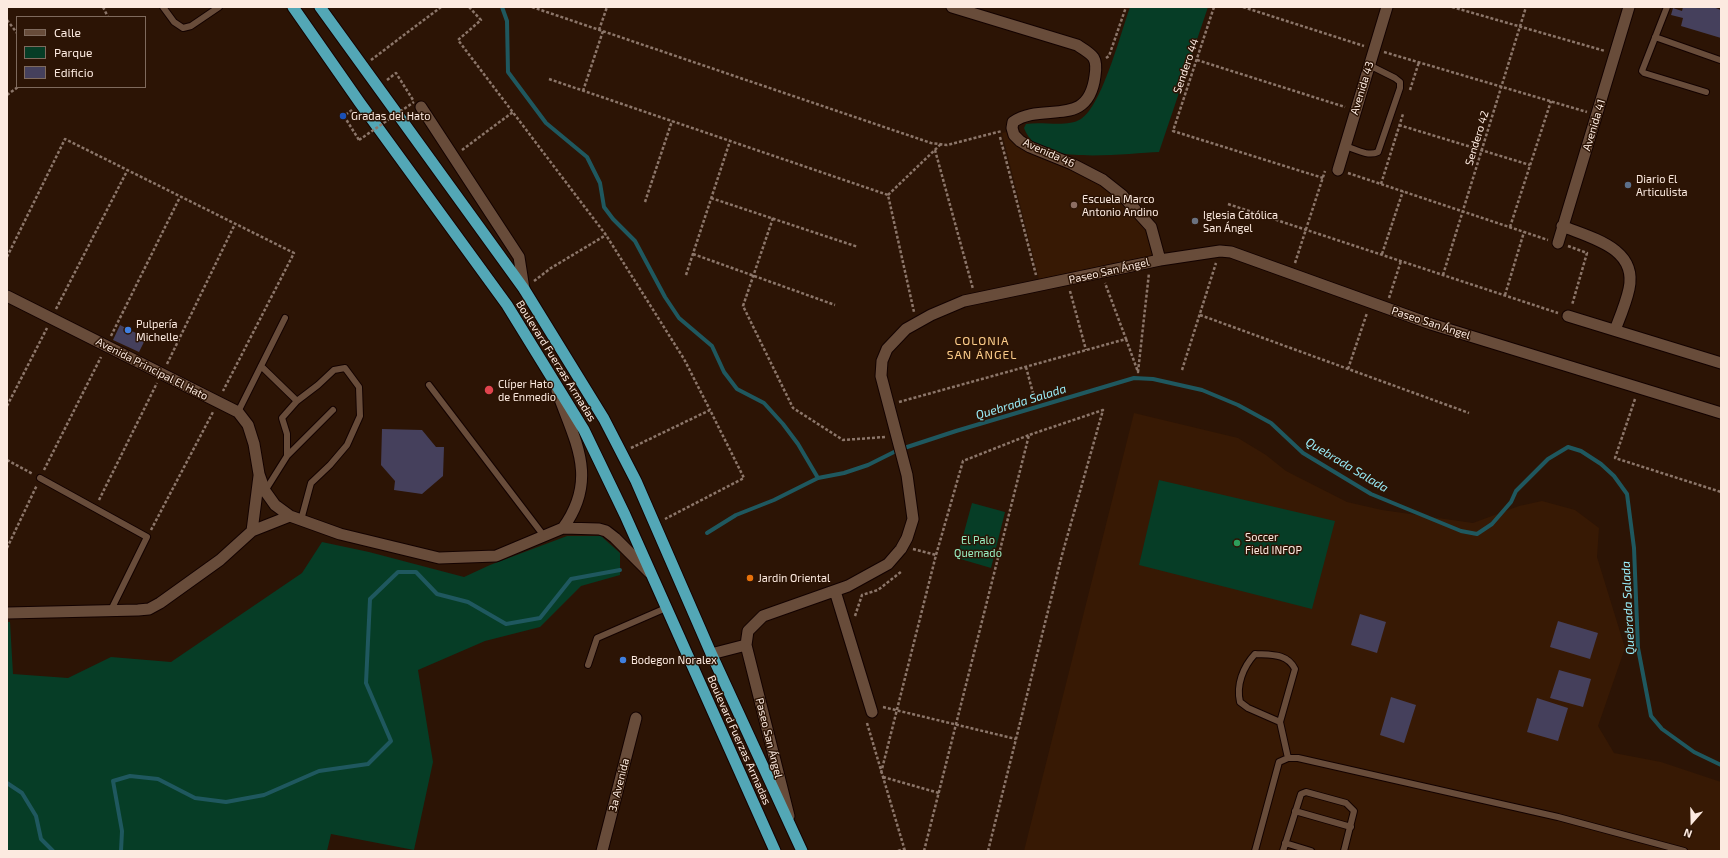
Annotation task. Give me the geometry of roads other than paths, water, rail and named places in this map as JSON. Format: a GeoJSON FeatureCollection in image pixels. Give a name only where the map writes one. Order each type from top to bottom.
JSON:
{"type":"FeatureCollection","features":[{"type":"Feature","properties":{"kind":"highway","name":"Boulevard Fuerzas Armadas"},"geometry":{"type":"LineString","coordinates":[[293,7],[360,103],[507,305],[584,430],[625,515],[649,572],[775,851]]}},
{"type":"Feature","properties":{"kind":"highway","name":"Boulevard Fuerzas Armadas"},"geometry":{"type":"LineString","coordinates":[[320,7],[524,289],[604,419],[654,524],[711,654],[802,851]]}},
{"type":"Feature","properties":{"kind":"street","name":"Avenida 46"},"geometry":{"type":"LineString","coordinates":[[952,7],[1077,45],[1090,53],[1097,64],[1094,88],[1084,104],[1070,111],[1021,117],[1014,122],[1012,128],[1014,134],[1030,147],[1072,164],[1102,180],[1122,195],[1151,227],[1155,261]]}},
{"type":"Feature","properties":{"kind":"street","name":"Avenida 43"},"geometry":{"type":"LineString","coordinates":[[1338,170],[1387,7]]}},
{"type":"Feature","properties":{"kind":"street","name":"Avenida 41"},"geometry":{"type":"LineString","coordinates":[[1558,243],[1629,7]]}},
{"type":"Feature","properties":{"kind":"street"},"geometry":{"type":"LineString","coordinates":[[417,104],[519,257],[524,289]]}},
{"type":"Feature","properties":{"kind":"street"},"geometry":{"type":"LineString","coordinates":[[1562,226],[1613,247],[1627,264],[1630,275],[1629,289],[1615,330]]}},
{"type":"Feature","properties":{"kind":"street","name":"Paseo San Ángel"},"geometry":{"type":"LineString","coordinates":[[792,830],[746,645],[748,631],[763,616],[835,591],[888,564],[903,546],[913,519],[907,474],[881,376],[882,362],[887,349],[906,329],[931,315],[964,301],[1068,281],[1101,272],[1155,261],[1220,252],[1231,252],[1431,324],[1721,413]]}},
{"type":"Feature","properties":{"kind":"street","name":"Avenida Principal El Hato"},"geometry":{"type":"LineString","coordinates":[[7,296],[238,412],[248,425],[254,444],[259,474],[265,491],[276,505],[290,516],[340,534],[439,558],[496,556],[563,528],[590,528],[606,531],[649,572]]}},
{"type":"Feature","properties":{"kind":"street"},"geometry":{"type":"LineString","coordinates":[[1568,316],[1721,363]]}},
{"type":"Feature","properties":{"kind":"street"},"geometry":{"type":"LineString","coordinates":[[552,378],[582,459],[582,484],[578,502],[563,528]]}},
{"type":"Feature","properties":{"kind":"street","name":"Avenida Principal El Hato"},"geometry":{"type":"LineString","coordinates":[[252,531],[259,474]]}},
{"type":"Feature","properties":{"kind":"street"},"geometry":{"type":"LineString","coordinates":[[7,613],[149,609],[160,603],[220,560],[252,531],[290,516]]}},
{"type":"Feature","properties":{"kind":"street"},"geometry":{"type":"LineString","coordinates":[[835,591],[874,709]]}},
{"type":"Feature","properties":{"kind":"street"},"geometry":{"type":"LineString","coordinates":[[711,654],[746,645]]}},
{"type":"Feature","properties":{"kind":"street","name":"3a Avenida"},"geometry":{"type":"LineString","coordinates":[[602,851],[636,718]]}},
{"type":"Feature","properties":{"kind":"lane"},"geometry":{"type":"LineString","coordinates":[[163,7],[174,22],[183,28],[191,26],[219,7]]}},
{"type":"Feature","properties":{"kind":"lane"},"geometry":{"type":"LineString","coordinates":[[1667,7],[1643,68],[1644,73],[1706,92]]}},
{"type":"Feature","properties":{"kind":"lane"},"geometry":{"type":"LineString","coordinates":[[1655,37],[1720,60]]}},
{"type":"Feature","properties":{"kind":"lane"},"geometry":{"type":"LineString","coordinates":[[1345,146],[1367,154],[1374,154],[1378,152],[1400,88],[1400,82],[1395,78],[1369,65]]}},
{"type":"Feature","properties":{"kind":"lane"},"geometry":{"type":"LineString","coordinates":[[238,412],[285,318]]}},
{"type":"Feature","properties":{"kind":"lane"},"geometry":{"type":"LineString","coordinates":[[261,366],[297,401]]}},
{"type":"Feature","properties":{"kind":"lane"},"geometry":{"type":"LineString","coordinates":[[287,456],[287,434],[282,418],[297,401],[318,385],[334,370],[345,368],[359,387],[360,416],[347,445],[330,465],[311,483],[301,520]]}},
{"type":"Feature","properties":{"kind":"lane"},"geometry":{"type":"LineString","coordinates":[[429,385],[544,536]]}},
{"type":"Feature","properties":{"kind":"lane"},"geometry":{"type":"LineString","coordinates":[[265,491],[287,456],[333,410]]}},
{"type":"Feature","properties":{"kind":"lane"},"geometry":{"type":"LineString","coordinates":[[40,478],[148,537],[111,610]]}},
{"type":"Feature","properties":{"kind":"lane"},"geometry":{"type":"LineString","coordinates":[[588,665],[597,638],[666,608]]}},
{"type":"Feature","properties":{"kind":"lane"},"geometry":{"type":"LineString","coordinates":[[1280,722],[1248,708],[1240,702],[1238,692],[1242,678],[1247,663],[1255,654],[1278,656],[1291,661],[1295,669],[1280,722],[1288,758]]}},
{"type":"Feature","properties":{"kind":"lane"},"geometry":{"type":"LineString","coordinates":[[1255,851],[1279,762],[1288,758],[1298,758],[1558,817],[1684,851]]}},
{"type":"Feature","properties":{"kind":"lane"},"geometry":{"type":"LineString","coordinates":[[1283,851],[1301,794],[1306,792],[1351,806],[1354,811],[1344,851]]}},
{"type":"Feature","properties":{"kind":"lane"},"geometry":{"type":"LineString","coordinates":[[1295,811],[1351,827]]}},
{"type":"Feature","properties":{"kind":"lane"},"geometry":{"type":"LineString","coordinates":[[1285,843],[1311,851]]}},
{"type":"Feature","properties":{"kind":"waterway"},"geometry":{"type":"LineString","coordinates":[[502,7],[507,21],[508,72],[546,123],[587,157],[600,183],[604,207],[613,219],[635,241],[665,297],[679,318],[712,346],[724,372],[737,389],[764,403],[783,424],[798,444],[818,478]]}},
{"type":"Feature","properties":{"kind":"waterway","name":"Quebrada Salada"},"geometry":{"type":"LineString","coordinates":[[707,533],[736,515],[774,500],[818,478],[844,473],[868,465],[898,450],[956,431],[1134,378],[1153,379],[1202,390],[1238,405],[1271,423],[1303,453],[1371,494],[1461,531],[1477,534],[1492,524],[1511,502],[1516,491],[1548,459],[1568,447],[1581,451],[1601,464],[1614,476],[1627,494],[1634,548],[1638,648],[1651,716],[1662,729],[1694,752],[1721,765]]}},
{"type":"Feature","properties":{"kind":"waterway","name":"Quebrada Salada"},"geometry":{"type":"LineString","coordinates":[[121,851],[122,831],[113,781],[130,776],[158,779],[195,798],[226,802],[264,795],[319,771],[368,764],[391,741],[366,683],[370,599],[398,572],[416,572],[437,594],[468,602],[506,624],[540,618],[571,579],[620,570]]}},
{"type":"Feature","properties":{"kind":"waterway","name":"Quebrada Salada"},"geometry":{"type":"LineString","coordinates":[[7,783],[22,793],[36,816],[41,839],[53,851]]}},
{"type":"Feature","properties":{"kind":"place","name":"Gradas del Hato"},"geometry":{"type":"Point","coordinates":[343,116]}},
{"type":"Feature","properties":{"kind":"place","name":"Diario El Articulista"},"geometry":{"type":"Point","coordinates":[1628,185]}},
{"type":"Feature","properties":{"kind":"place","name":"Escuela Marco Antonio Andino"},"geometry":{"type":"Point","coordinates":[1074,205]}},
{"type":"Feature","properties":{"kind":"place","name":"Iglesia Católica San Ángel"},"geometry":{"type":"Point","coordinates":[1195,221]}},
{"type":"Feature","properties":{"kind":"place","name":"Pulpería Michelle"},"geometry":{"type":"Point","coordinates":[128,330]}},
{"type":"Feature","properties":{"kind":"place","name":"Clíper Hato de Enmedio"},"geometry":{"type":"Point","coordinates":[489,390]}},
{"type":"Feature","properties":{"kind":"place","name":"Soccer Field INFOP"},"geometry":{"type":"Point","coordinates":[1237,543]}},
{"type":"Feature","properties":{"kind":"place","name":"Jardin Oriental"},"geometry":{"type":"Point","coordinates":[750,578]}},
{"type":"Feature","properties":{"kind":"place","name":"Bodegon Noralex"},"geometry":{"type":"Point","coordinates":[623,660]}},
{"type":"Feature","properties":{"kind":"district","name":"COLONIA SAN ÁNGEL"},"geometry":{"type":"Point","coordinates":[982,348]}},
{"type":"Feature","properties":{"kind":"park label","name":"El Palo Quemado"},"geometry":{"type":"Point","coordinates":[978,546]}}]}
